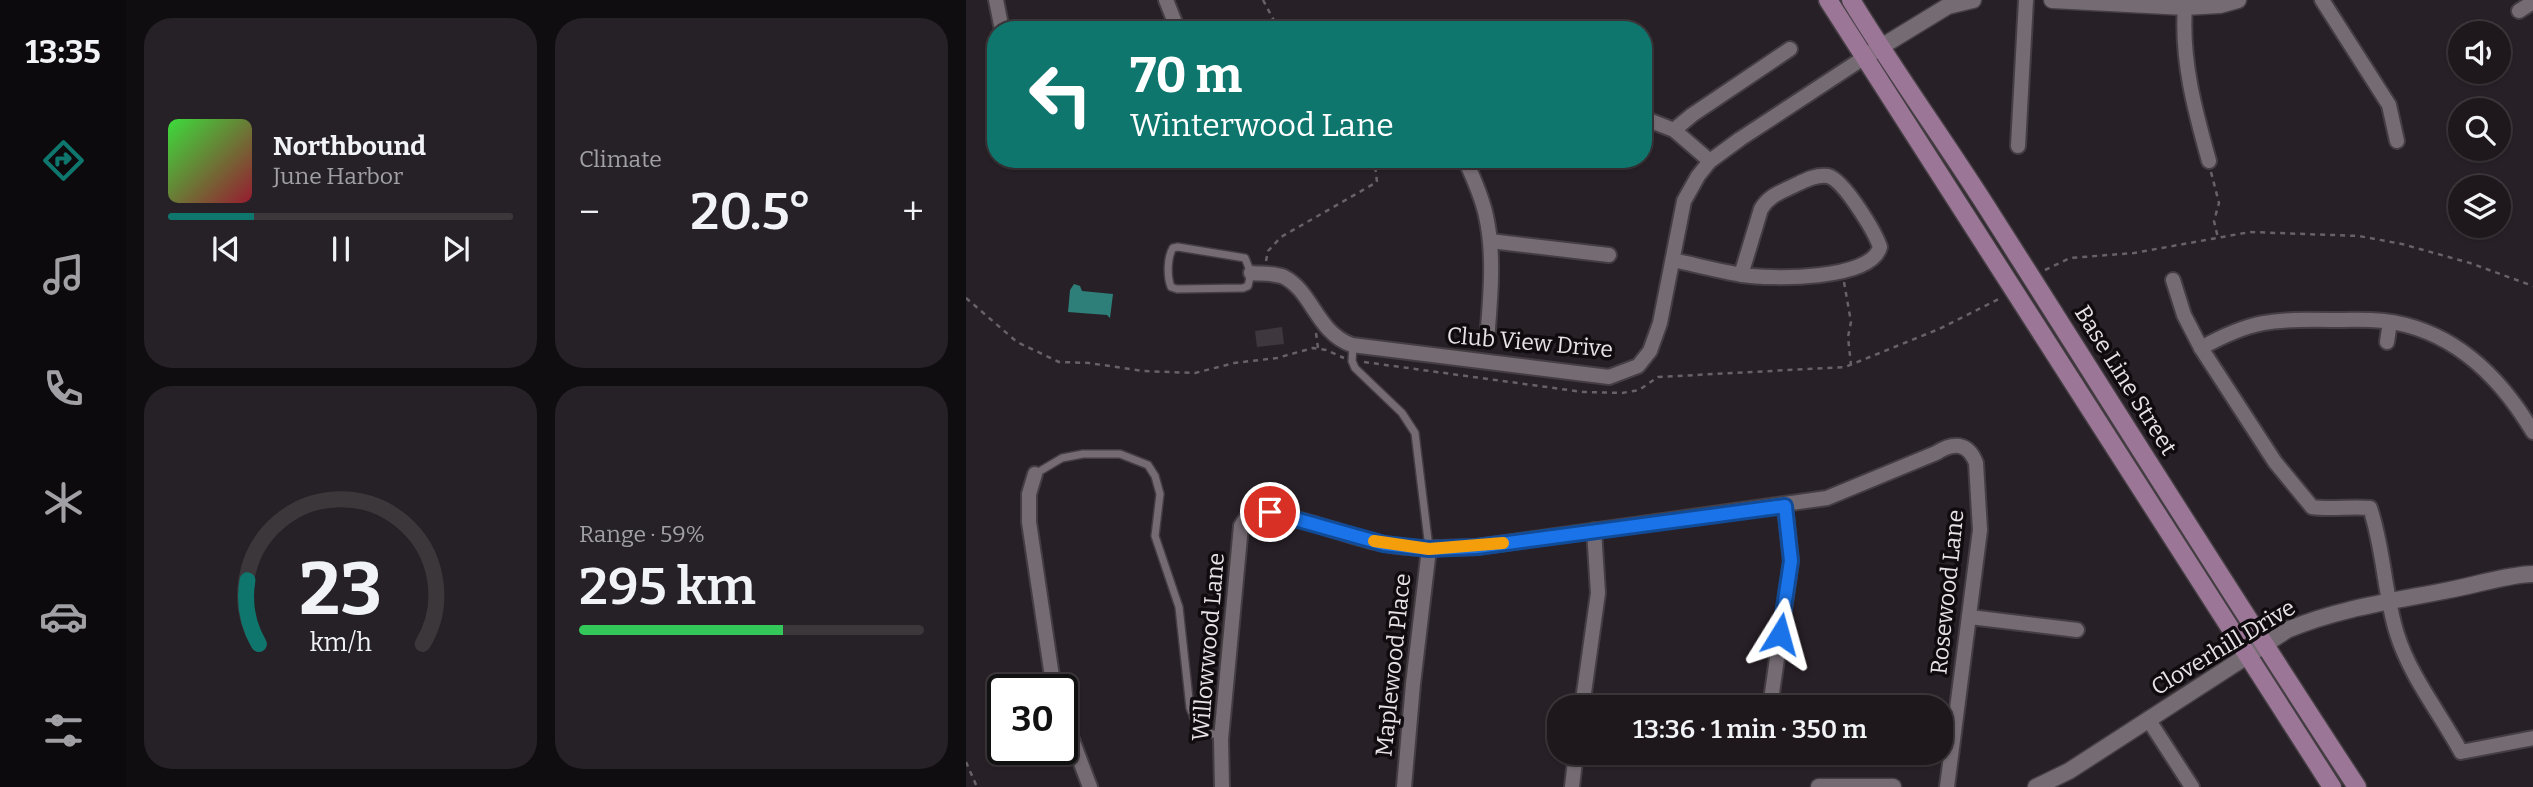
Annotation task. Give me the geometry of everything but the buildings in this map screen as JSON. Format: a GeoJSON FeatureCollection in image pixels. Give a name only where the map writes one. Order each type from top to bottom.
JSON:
{"type":"FeatureCollection","features":[{"type":"Feature","properties":{"kind":"main road","name":"Base Line Street"},"geometry":{"type":"LineString","coordinates":[[1828,0],[2332,787]]}},
{"type":"Feature","properties":{"kind":"main road","name":"Base Line Street"},"geometry":{"type":"LineString","coordinates":[[1851,0],[1978,193],[2357,787]]}},
{"type":"Feature","properties":{"kind":"street"},"geometry":{"type":"LineString","coordinates":[[996,0],[1000,21]]}},
{"type":"Feature","properties":{"kind":"street"},"geometry":{"type":"LineString","coordinates":[[1166,0],[1174,21]]}},
{"type":"Feature","properties":{"kind":"street","name":"Club View Drive"},"geometry":{"type":"LineString","coordinates":[[1258,273],[1282,276],[1294,285],[1326,328],[1338,340],[1353,346],[1609,377],[1623,373],[1638,366],[1650,351],[1660,323],[1685,201],[1698,176],[1710,161],[1880,47],[1948,6],[1973,0]]}},
{"type":"Feature","properties":{"kind":"street"},"geometry":{"type":"LineString","coordinates":[[2018,146],[2026,0]]}},
{"type":"Feature","properties":{"kind":"street"},"geometry":{"type":"LineString","coordinates":[[2052,0],[2185,8],[2220,5],[2238,0]]}},
{"type":"Feature","properties":{"kind":"street"},"geometry":{"type":"LineString","coordinates":[[2322,0],[2389,105],[2397,141]]}},
{"type":"Feature","properties":{"kind":"street"},"geometry":{"type":"LineString","coordinates":[[2519,11],[2533,2]]}},
{"type":"Feature","properties":{"kind":"street"},"geometry":{"type":"LineString","coordinates":[[2185,8],[2183,32],[2188,78],[2209,162]]}},
{"type":"Feature","properties":{"kind":"street"},"geometry":{"type":"LineString","coordinates":[[1674,131],[1692,115],[1790,49]]}},
{"type":"Feature","properties":{"kind":"street"},"geometry":{"type":"LineString","coordinates":[[1652,122],[1674,131],[1710,161]]}},
{"type":"Feature","properties":{"kind":"street"},"geometry":{"type":"LineString","coordinates":[[1468,168],[1486,215],[1490,241],[1487,341]]}},
{"type":"Feature","properties":{"kind":"street"},"geometry":{"type":"LineString","coordinates":[[1673,260],[1741,275],[1771,278],[1842,271],[1876,257],[1880,247],[1836,180],[1824,176],[1814,177],[1766,201],[1761,209],[1741,275]]}},
{"type":"Feature","properties":{"kind":"street"},"geometry":{"type":"LineString","coordinates":[[1490,241],[1609,255]]}},
{"type":"Feature","properties":{"kind":"street"},"geometry":{"type":"LineString","coordinates":[[2173,280],[2184,315],[2201,348],[2275,462],[2312,507],[2370,508],[2379,533],[2388,600],[2398,636],[2409,663],[2461,752],[2533,738]]}},
{"type":"Feature","properties":{"kind":"street"},"geometry":{"type":"LineString","coordinates":[[2201,348],[2246,326],[2277,320],[2390,322],[2436,335],[2470,355],[2507,393],[2533,432]]}},
{"type":"Feature","properties":{"kind":"street"},"geometry":{"type":"LineString","coordinates":[[2388,342],[2390,322]]}},
{"type":"Feature","properties":{"kind":"street","name":"Rosewood Lane"},"geometry":{"type":"LineString","coordinates":[[1785,506],[1827,498],[1937,453],[1947,446],[1956,444],[1965,447],[1972,454],[1976,463],[1980,530],[1947,787]]}},
{"type":"Feature","properties":{"kind":"street"},"geometry":{"type":"LineString","coordinates":[[1035,474],[1029,494],[1029,522],[1052,674]]}},
{"type":"Feature","properties":{"kind":"street"},"geometry":{"type":"LineString","coordinates":[[1429,549],[1477,547],[1785,506],[1791,561],[1772,695]]}},
{"type":"Feature","properties":{"kind":"street","name":"Willowwood Lane"},"geometry":{"type":"LineString","coordinates":[[1222,787],[1222,736],[1241,526],[1249,514],[1270,512],[1384,544],[1429,549]]}},
{"type":"Feature","properties":{"kind":"street"},"geometry":{"type":"LineString","coordinates":[[1584,695],[1598,593],[1594,530]]}},
{"type":"Feature","properties":{"kind":"street","name":"Maplewood Place"},"geometry":{"type":"LineString","coordinates":[[1404,787],[1429,549]]}},
{"type":"Feature","properties":{"kind":"street","name":"Cloverhill Drive"},"geometry":{"type":"LineString","coordinates":[[2036,787],[2069,771],[2287,630],[2318,617],[2388,600],[2450,590],[2519,574],[2533,574]]}},
{"type":"Feature","properties":{"kind":"street"},"geometry":{"type":"LineString","coordinates":[[1970,617],[2077,630]]}},
{"type":"Feature","properties":{"kind":"street"},"geometry":{"type":"LineString","coordinates":[[2148,719],[2192,787]]}},
{"type":"Feature","properties":{"kind":"street"},"geometry":{"type":"LineString","coordinates":[[1078,755],[1090,787]]}},
{"type":"Feature","properties":{"kind":"street"},"geometry":{"type":"LineString","coordinates":[[1572,787],[1575,765]]}},
{"type":"Feature","properties":{"kind":"street"},"geometry":{"type":"LineString","coordinates":[[1819,787],[1893,787]]}},
{"type":"Feature","properties":{"kind":"lane"},"geometry":{"type":"LineString","coordinates":[[1178,247],[1245,258],[1258,273],[1248,286],[1243,288],[1177,289],[1171,286],[1169,281],[1170,253],[1173,248],[1178,247]]}},
{"type":"Feature","properties":{"kind":"lane"},"geometry":{"type":"LineString","coordinates":[[1353,346],[1352,360],[1355,368],[1402,413],[1415,433],[1429,549]]}},
{"type":"Feature","properties":{"kind":"lane"},"geometry":{"type":"LineString","coordinates":[[1035,474],[1062,458],[1083,454],[1120,454],[1148,465],[1156,476],[1160,494],[1155,536],[1179,607],[1190,708],[1198,727],[1204,732],[1222,736]]}},
{"type":"Feature","properties":{"kind":"path"},"geometry":{"type":"LineString","coordinates":[[1263,0],[1274,21]]}},
{"type":"Feature","properties":{"kind":"path"},"geometry":{"type":"LineString","coordinates":[[1258,273],[1268,251],[1281,237],[1377,182],[1375,168]]}},
{"type":"Feature","properties":{"kind":"path"},"geometry":{"type":"LineString","coordinates":[[2214,187],[2219,203],[2214,221],[2218,238]]}},
{"type":"Feature","properties":{"kind":"path"},"geometry":{"type":"LineString","coordinates":[[2038,274],[2070,258],[2134,253],[2250,232],[2359,236],[2402,244],[2470,262],[2533,286]]}},
{"type":"Feature","properties":{"kind":"path"},"geometry":{"type":"LineString","coordinates":[[1842,271],[1851,321],[1848,337],[1851,365]]}},
{"type":"Feature","properties":{"kind":"path"},"geometry":{"type":"LineString","coordinates":[[1316,332],[1318,349]]}},
{"type":"Feature","properties":{"kind":"path"},"geometry":{"type":"LineString","coordinates":[[966,762],[977,787]]}},
{"type":"Feature","properties":{"kind":"shaded area"},"geometry":{"type":"Polygon","coordinates":[[[1074,284],[1080,286],[1082,291],[1113,294],[1110,318],[1107,315],[1068,312],[1070,290],[1074,284]]]}},
{"type":"Feature","properties":{"kind":"slow traffic"},"geometry":{"type":"LineString","coordinates":[[1374,541],[1429,549],[1503,543]]}},
{"type":"Feature","properties":{"kind":"route"},"geometry":{"type":"LineString","coordinates":[[1270,512],[1384,544],[1429,549],[1477,547],[1785,506],[1791,561],[1780,634]]}}]}
